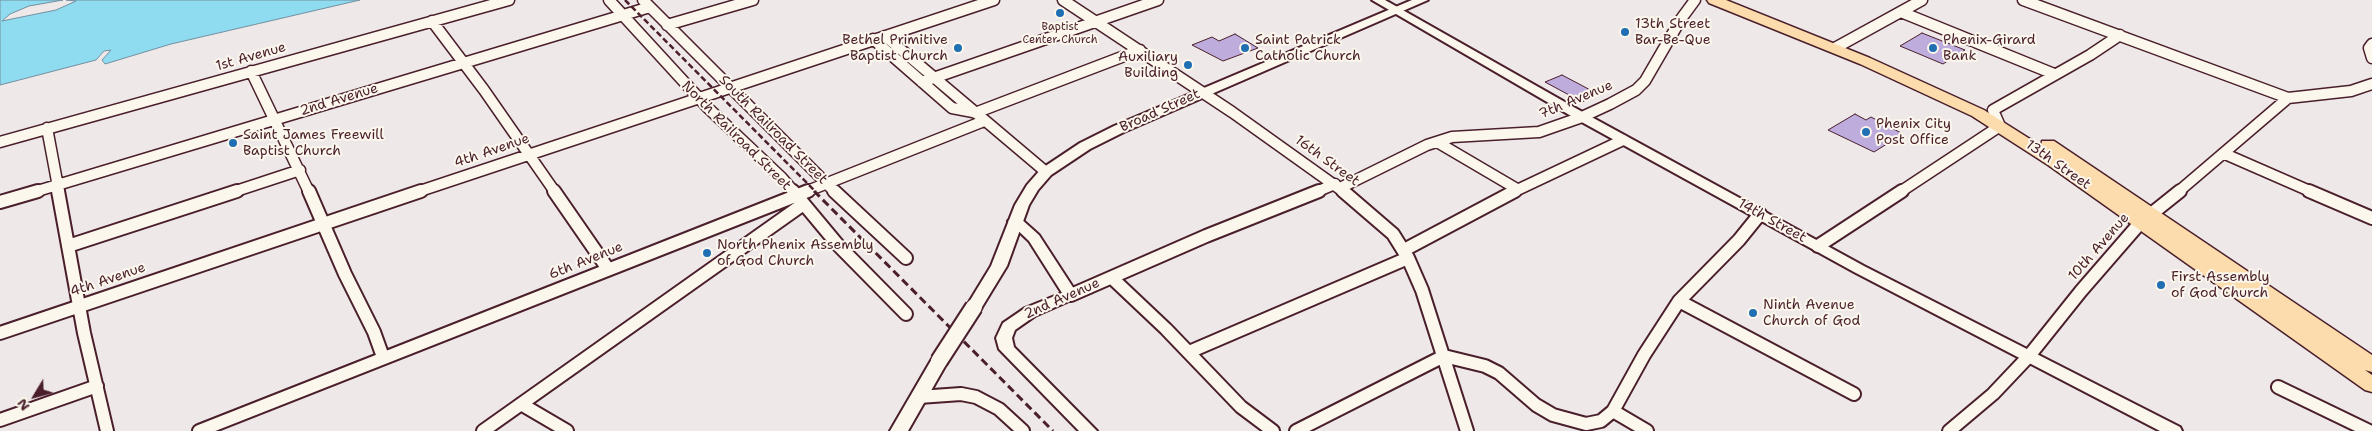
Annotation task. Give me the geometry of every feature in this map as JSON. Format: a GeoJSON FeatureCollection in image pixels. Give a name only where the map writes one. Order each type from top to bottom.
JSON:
{"type":"FeatureCollection","features":[{"type":"Feature","properties":{"kind":"main road","name":"Broad Street"},"geometry":{"type":"LineString","coordinates":[[899,431],[939,361],[999,266],[1015,221],[1032,188],[1046,172],[1102,137],[1202,92],[1282,61],[1422,0]]}},
{"type":"Feature","properties":{"kind":"main road","name":"13th Street"},"geometry":{"type":"LineString","coordinates":[[1714,0],[1955,90],[1993,110],[2069,157],[2146,218],[2372,385]]}},
{"type":"Feature","properties":{"kind":"main road","name":"13th Street"},"geometry":{"type":"LineString","coordinates":[[1738,0],[1945,96],[2000,126],[2146,218],[2372,365]]}},
{"type":"Feature","properties":{"kind":"street","name":"1st Avenue"},"geometry":{"type":"LineString","coordinates":[[0,142],[509,0]]}},
{"type":"Feature","properties":{"kind":"street","name":"North Railroad Street"},"geometry":{"type":"LineString","coordinates":[[609,0],[621,16],[698,97],[782,178],[798,200],[844,251],[906,314]]}},
{"type":"Feature","properties":{"kind":"street"},"geometry":{"type":"LineString","coordinates":[[668,25],[753,0]]}},
{"type":"Feature","properties":{"kind":"street","name":"4th Avenue"},"geometry":{"type":"LineString","coordinates":[[0,333],[698,97],[994,0]]}},
{"type":"Feature","properties":{"kind":"street","name":"16th Street"},"geometry":{"type":"LineString","coordinates":[[1063,0],[1140,50],[1338,186],[1393,234],[1406,254],[1444,356],[1467,431]]}},
{"type":"Feature","properties":{"kind":"street"},"geometry":{"type":"LineString","coordinates":[[922,82],[1158,0]]}},
{"type":"Feature","properties":{"kind":"street","name":"14th Street"},"geometry":{"type":"LineString","coordinates":[[1376,0],[1623,140],[1818,246],[2166,429]]}},
{"type":"Feature","properties":{"kind":"street","name":"7th Avenue"},"geometry":{"type":"LineString","coordinates":[[1112,278],[1206,236],[1338,186],[1437,142],[1463,136],[1530,134],[1582,117],[1636,90],[1645,81],[1680,19],[1695,0]]}},
{"type":"Feature","properties":{"kind":"street"},"geometry":{"type":"LineString","coordinates":[[1840,46],[1922,0]]}},
{"type":"Feature","properties":{"kind":"street"},"geometry":{"type":"LineString","coordinates":[[2023,0],[2288,98],[2351,92],[2372,84]]}},
{"type":"Feature","properties":{"kind":"street","name":"2nd Avenue"},"geometry":{"type":"LineString","coordinates":[[0,202],[621,16],[646,4]]}},
{"type":"Feature","properties":{"kind":"street","name":"South Railroad Street"},"geometry":{"type":"LineString","coordinates":[[646,4],[826,183],[906,258]]}},
{"type":"Feature","properties":{"kind":"street"},"geometry":{"type":"LineString","coordinates":[[1901,12],[2054,74]]}},
{"type":"Feature","properties":{"kind":"street"},"geometry":{"type":"LineString","coordinates":[[432,21],[489,97],[527,155],[608,269]]}},
{"type":"Feature","properties":{"kind":"street"},"geometry":{"type":"LineString","coordinates":[[1818,246],[2000,126],[1993,110],[2120,35]]}},
{"type":"Feature","properties":{"kind":"street"},"geometry":{"type":"LineString","coordinates":[[884,36],[1046,172]]}},
{"type":"Feature","properties":{"kind":"street"},"geometry":{"type":"LineString","coordinates":[[873,40],[952,108],[975,112],[1140,50]]}},
{"type":"Feature","properties":{"kind":"street"},"geometry":{"type":"LineString","coordinates":[[2372,44],[2369,48],[2372,58]]}},
{"type":"Feature","properties":{"kind":"street"},"geometry":{"type":"LineString","coordinates":[[251,71],[273,120],[284,137],[300,170],[345,274],[374,332],[383,357]]}},
{"type":"Feature","properties":{"kind":"street","name":"10th Avenue"},"geometry":{"type":"LineString","coordinates":[[1949,431],[1993,394],[2029,356],[2080,291],[2146,218],[2225,154],[2288,98]]}},
{"type":"Feature","properties":{"kind":"street","name":"6th Avenue"},"geometry":{"type":"LineString","coordinates":[[205,430],[383,357],[608,269],[798,200],[826,183],[984,120]]}},
{"type":"Feature","properties":{"kind":"street"},"geometry":{"type":"LineString","coordinates":[[47,128],[79,306],[107,431]]}},
{"type":"Feature","properties":{"kind":"street"},"geometry":{"type":"LineString","coordinates":[[1189,352],[1406,254],[1517,189],[1623,140]]}},
{"type":"Feature","properties":{"kind":"street"},"geometry":{"type":"LineString","coordinates":[[1437,142],[1517,189]]}},
{"type":"Feature","properties":{"kind":"street"},"geometry":{"type":"LineString","coordinates":[[2225,154],[2372,218]]}},
{"type":"Feature","properties":{"kind":"street"},"geometry":{"type":"LineString","coordinates":[[68,246],[300,170]]}},
{"type":"Feature","properties":{"kind":"street"},"geometry":{"type":"LineString","coordinates":[[483,431],[798,200]]}},
{"type":"Feature","properties":{"kind":"street"},"geometry":{"type":"LineString","coordinates":[[1296,431],[1444,356],[1486,366],[1499,373],[1536,405],[1569,421],[1586,424],[1601,421],[1613,411],[1647,349],[1679,301],[1739,240],[1760,214]]}},
{"type":"Feature","properties":{"kind":"street"},"geometry":{"type":"LineString","coordinates":[[1015,221],[1034,238],[1071,296]]}},
{"type":"Feature","properties":{"kind":"street"},"geometry":{"type":"LineString","coordinates":[[1112,278],[1189,352],[1242,407],[1273,431]]}},
{"type":"Feature","properties":{"kind":"street","name":"2nd Avenue"},"geometry":{"type":"LineString","coordinates":[[1089,431],[1007,349],[1004,338],[1008,327],[1030,312],[1112,278]]}},
{"type":"Feature","properties":{"kind":"street"},"geometry":{"type":"LineString","coordinates":[[1679,301],[1854,394]]}},
{"type":"Feature","properties":{"kind":"street"},"geometry":{"type":"LineString","coordinates":[[0,420],[97,386]]}},
{"type":"Feature","properties":{"kind":"street"},"geometry":{"type":"LineString","coordinates":[[2278,387],[2369,431]]}},
{"type":"Feature","properties":{"kind":"street"},"geometry":{"type":"LineString","coordinates":[[919,397],[961,394],[976,398],[998,409],[1023,431]]}},
{"type":"Feature","properties":{"kind":"street"},"geometry":{"type":"LineString","coordinates":[[521,404],[566,431]]}},
{"type":"Feature","properties":{"kind":"street"},"geometry":{"type":"LineString","coordinates":[[1613,411],[1647,431]]}},
{"type":"Feature","properties":{"kind":"water"},"geometry":{"type":"Polygon","coordinates":[[[0,0],[63,0],[29,6],[10,14],[2,21],[56,10],[76,1],[66,0],[360,0],[171,44],[105,64],[102,60],[111,50],[104,51],[96,60],[0,85],[0,0]]]}},
{"type":"Feature","properties":{"kind":"building","name":"Phenix-Girard Bank"},"geometry":{"type":"Polygon","coordinates":[[[1922,33],[1965,50],[1943,64],[1900,46],[1922,33]]]}},
{"type":"Feature","properties":{"kind":"building","name":"Saint Patrick Catholic Church"},"geometry":{"type":"Polygon","coordinates":[[[1235,34],[1258,48],[1223,61],[1192,45],[1212,37],[1219,41],[1235,34]]]}},
{"type":"Feature","properties":{"kind":"building"},"geometry":{"type":"Polygon","coordinates":[[[1562,75],[1598,94],[1582,102],[1545,82],[1562,75]]]}},
{"type":"Feature","properties":{"kind":"building","name":"Phenix City Post Office"},"geometry":{"type":"Polygon","coordinates":[[[1855,114],[1866,120],[1871,117],[1903,134],[1874,152],[1828,130],[1855,114]]]}},
{"type":"Feature","properties":{"kind":"railway"},"geometry":{"type":"LineString","coordinates":[[625,0],[816,192]]}},
{"type":"Feature","properties":{"kind":"railway"},"geometry":{"type":"LineString","coordinates":[[814,191],[1053,431]]}},
{"type":"Feature","properties":{"kind":"place","name":"Baptist Center Church"},"geometry":{"type":"Point","coordinates":[1060,13]}},
{"type":"Feature","properties":{"kind":"place","name":"13th Street Bar-Be-Que"},"geometry":{"type":"Point","coordinates":[1625,32]}},
{"type":"Feature","properties":{"kind":"place","name":"Bethel Primitive Baptist Church"},"geometry":{"type":"Point","coordinates":[958,48]}},
{"type":"Feature","properties":{"kind":"place","name":"Saint Patrick Catholic Church"},"geometry":{"type":"Point","coordinates":[1245,48]}},
{"type":"Feature","properties":{"kind":"place","name":"Phenix-Girard Bank"},"geometry":{"type":"Point","coordinates":[1933,48]}},
{"type":"Feature","properties":{"kind":"place","name":"Auxiliary Building"},"geometry":{"type":"Point","coordinates":[1188,65]}},
{"type":"Feature","properties":{"kind":"place","name":"Phenix City Post Office"},"geometry":{"type":"Point","coordinates":[1866,132]}},
{"type":"Feature","properties":{"kind":"place","name":"Saint James Freewill Baptist Church"},"geometry":{"type":"Point","coordinates":[233,143]}},
{"type":"Feature","properties":{"kind":"place","name":"North Phenix Assembly of God Church"},"geometry":{"type":"Point","coordinates":[707,253]}},
{"type":"Feature","properties":{"kind":"place","name":"First Assembly of God Church"},"geometry":{"type":"Point","coordinates":[2161,285]}},
{"type":"Feature","properties":{"kind":"place","name":"Ninth Avenue Church of God"},"geometry":{"type":"Point","coordinates":[1753,313]}}]}
